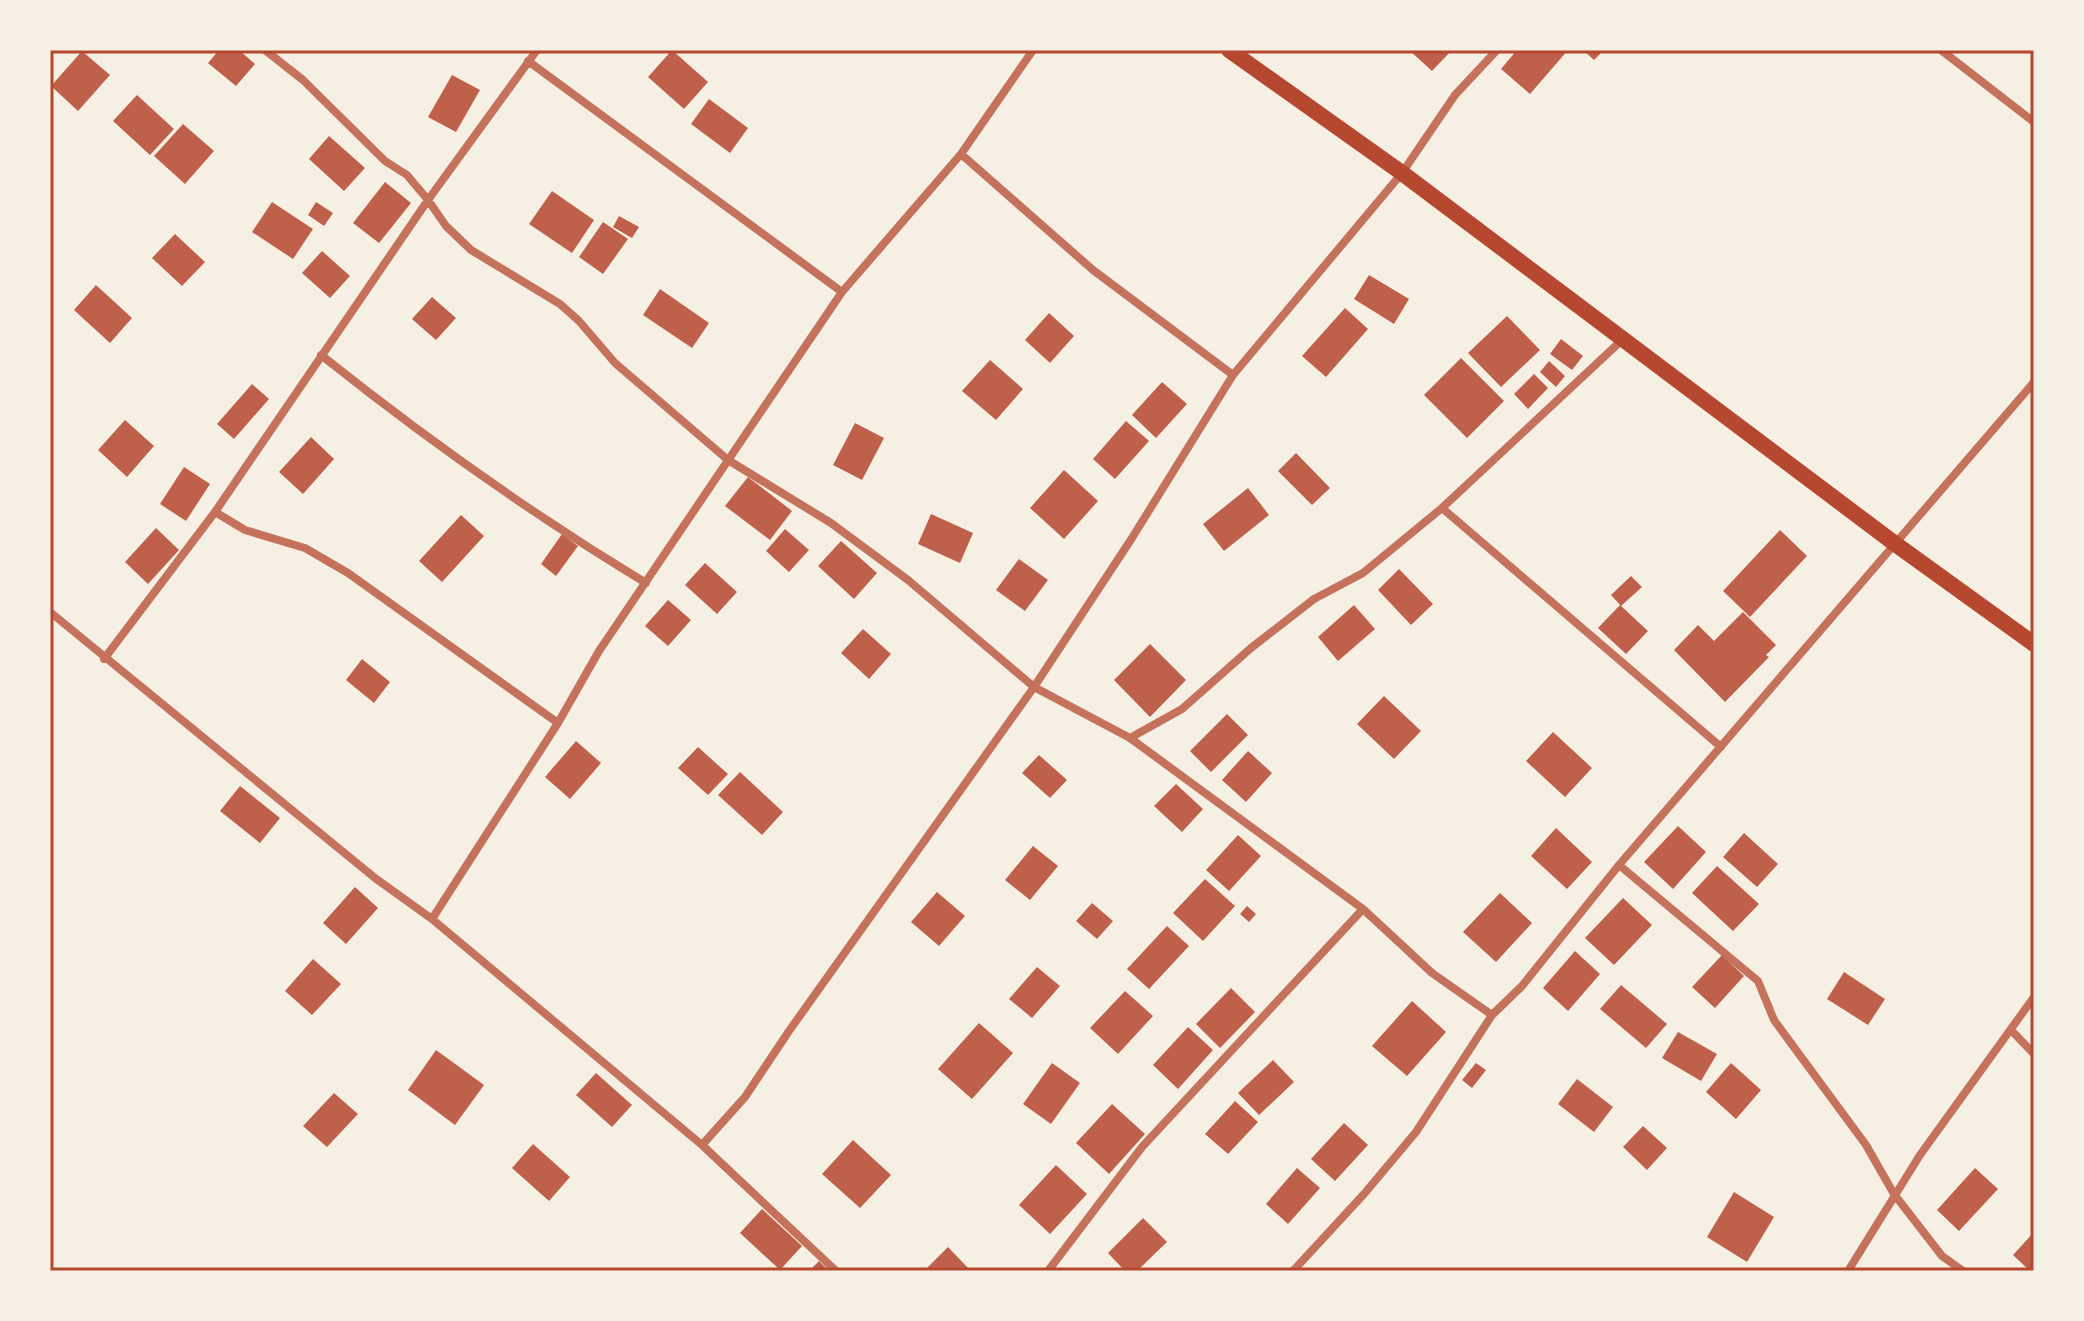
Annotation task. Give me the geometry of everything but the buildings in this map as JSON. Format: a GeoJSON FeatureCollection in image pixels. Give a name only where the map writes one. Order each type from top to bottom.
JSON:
{"type":"FeatureCollection","features":[{"type":"Feature","properties":{"kind":"main road"},"geometry":{"type":"LineString","coordinates":[[1229,50],[1402,173],[1894,543],[2034,644]]}},
{"type":"Feature","properties":{"kind":"street"},"geometry":{"type":"LineString","coordinates":[[265,50],[303,80],[385,161],[407,175],[446,226],[471,250],[560,304],[615,363],[728,460],[831,523],[908,580],[1034,687],[1130,738],[1363,909],[1432,973],[1492,1015]]}},
{"type":"Feature","properties":{"kind":"street"},"geometry":{"type":"LineString","coordinates":[[104,659],[215,512],[428,200],[537,50]]}},
{"type":"Feature","properties":{"kind":"street"},"geometry":{"type":"LineString","coordinates":[[432,919],[558,723],[599,651],[842,292],[961,154],[1033,50]]}},
{"type":"Feature","properties":{"kind":"street"},"geometry":{"type":"LineString","coordinates":[[702,1145],[745,1097],[1034,687],[1132,538],[1233,375],[1402,173],[1455,95],[1497,50]]}},
{"type":"Feature","properties":{"kind":"street"},"geometry":{"type":"LineString","coordinates":[[1942,50],[2034,122]]}},
{"type":"Feature","properties":{"kind":"street"},"geometry":{"type":"LineString","coordinates":[[528,61],[842,292]]}},
{"type":"Feature","properties":{"kind":"street"},"geometry":{"type":"LineString","coordinates":[[961,154],[1093,270],[1233,375]]}},
{"type":"Feature","properties":{"kind":"street"},"geometry":{"type":"LineString","coordinates":[[1130,738],[1182,709],[1251,648],[1314,599],[1363,573],[1442,508],[1623,339]]}},
{"type":"Feature","properties":{"kind":"street"},"geometry":{"type":"LineString","coordinates":[[321,355],[424,436],[522,505],[646,583]]}},
{"type":"Feature","properties":{"kind":"street"},"geometry":{"type":"LineString","coordinates":[[1293,1271],[1416,1132],[1492,1015],[1522,986],[1619,865],[2034,382]]}},
{"type":"Feature","properties":{"kind":"street"},"geometry":{"type":"LineString","coordinates":[[1442,508],[1721,747]]}},
{"type":"Feature","properties":{"kind":"street"},"geometry":{"type":"LineString","coordinates":[[215,512],[245,530],[305,548],[348,573],[558,723]]}},
{"type":"Feature","properties":{"kind":"street"},"geometry":{"type":"LineString","coordinates":[[50,612],[375,878],[432,919],[702,1145],[836,1271]]}},
{"type":"Feature","properties":{"kind":"street"},"geometry":{"type":"LineString","coordinates":[[1619,865],[1758,981],[1774,1020],[1866,1145],[1894,1194],[1942,1256],[1963,1271]]}},
{"type":"Feature","properties":{"kind":"street"},"geometry":{"type":"LineString","coordinates":[[1048,1271],[1142,1147],[1363,909]]}},
{"type":"Feature","properties":{"kind":"street"},"geometry":{"type":"LineString","coordinates":[[1848,1271],[1894,1194],[2034,997]]}},
{"type":"Feature","properties":{"kind":"street"},"geometry":{"type":"LineString","coordinates":[[2011,1030],[2034,1054]]}}]}
